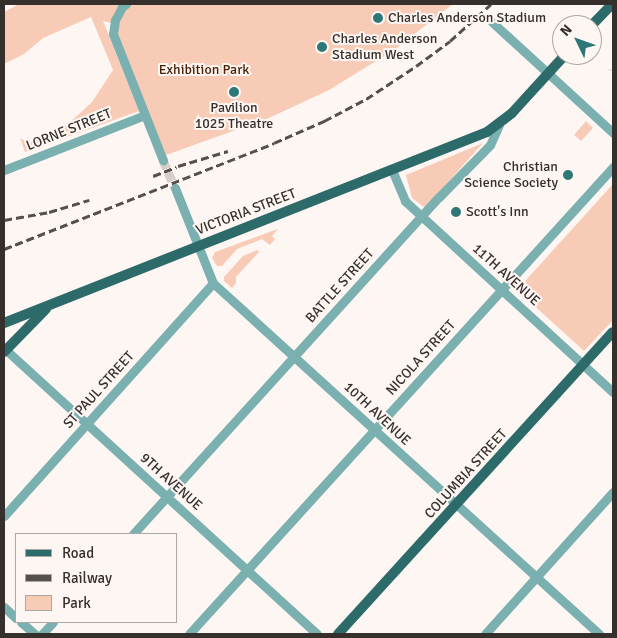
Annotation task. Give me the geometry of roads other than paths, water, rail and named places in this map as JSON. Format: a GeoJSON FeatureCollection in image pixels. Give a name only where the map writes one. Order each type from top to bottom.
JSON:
{"type":"FeatureCollection","features":[{"type":"Feature","properties":{"kind":"main road"},"geometry":{"type":"LineString","coordinates":[[602,15],[612,4]]}},
{"type":"Feature","properties":{"kind":"main road","name":"BATTLE STREET"},"geometry":{"type":"LineString","coordinates":[[499,125],[556,65]]}},
{"type":"Feature","properties":{"kind":"main road","name":"VICTORIA STREET"},"geometry":{"type":"LineString","coordinates":[[4,323],[197,245],[474,138],[499,125]]}},
{"type":"Feature","properties":{"kind":"main road"},"geometry":{"type":"LineString","coordinates":[[5,351],[48,306]]}},
{"type":"Feature","properties":{"kind":"main road","name":"COLUMBIA STREET"},"geometry":{"type":"LineString","coordinates":[[338,634],[613,332]]}},
{"type":"Feature","properties":{"kind":"street"},"geometry":{"type":"LineString","coordinates":[[126,4],[122,6],[115,20],[113,34],[163,160]]}},
{"type":"Feature","properties":{"kind":"street"},"geometry":{"type":"LineString","coordinates":[[492,22],[613,132]]}},
{"type":"Feature","properties":{"kind":"street","name":"LORNE STREET"},"geometry":{"type":"LineString","coordinates":[[4,170],[144,115]]}},
{"type":"Feature","properties":{"kind":"street","name":"BATTLE STREET"},"geometry":{"type":"LineString","coordinates":[[134,533],[422,216],[490,145],[499,125]]}},
{"type":"Feature","properties":{"kind":"street","name":"NICOLA STREET"},"geometry":{"type":"LineString","coordinates":[[189,634],[613,167]]}},
{"type":"Feature","properties":{"kind":"street","name":"11TH AVENUE"},"geometry":{"type":"LineString","coordinates":[[392,170],[402,198],[613,392]]}},
{"type":"Feature","properties":{"kind":"street","name":"10TH AVENUE"},"geometry":{"type":"LineString","coordinates":[[175,188],[213,283],[599,634]]}},
{"type":"Feature","properties":{"kind":"street","name":"ST PAUL STREET"},"geometry":{"type":"LineString","coordinates":[[4,516],[213,283]]}},
{"type":"Feature","properties":{"kind":"street","name":"9TH AVENUE"},"geometry":{"type":"LineString","coordinates":[[5,351],[317,634]]}},
{"type":"Feature","properties":{"kind":"street"},"geometry":{"type":"LineString","coordinates":[[485,634],[613,492]]}},
{"type":"Feature","properties":{"kind":"street"},"geometry":{"type":"LineString","coordinates":[[4,607],[15,617]]}},
{"type":"Feature","properties":{"kind":"street"},"geometry":{"type":"LineString","coordinates":[[22,623],[35,634]]}},
{"type":"Feature","properties":{"kind":"street"},"geometry":{"type":"LineString","coordinates":[[42,634],[52,623]]}},
{"type":"Feature","properties":{"kind":"tunnel"},"geometry":{"type":"LineString","coordinates":[[163,160],[175,188]]}},
{"type":"Feature","properties":{"kind":"railway"},"geometry":{"type":"LineString","coordinates":[[4,249],[274,143],[324,121],[366,99],[416,66],[450,41],[491,4]]}},
{"type":"Feature","properties":{"kind":"railway"},"geometry":{"type":"LineString","coordinates":[[178,166],[228,151]]}},
{"type":"Feature","properties":{"kind":"railway"},"geometry":{"type":"LineString","coordinates":[[153,176],[176,167]]}},
{"type":"Feature","properties":{"kind":"railway"},"geometry":{"type":"LineString","coordinates":[[4,220],[49,212],[89,200]]}},
{"type":"Feature","properties":{"kind":"place","name":"Charles Anderson Stadium"},"geometry":{"type":"Point","coordinates":[378,18]}},
{"type":"Feature","properties":{"kind":"place","name":"Charles Anderson Stadium West"},"geometry":{"type":"Point","coordinates":[322,47]}},
{"type":"Feature","properties":{"kind":"place","name":"Pavilion 1025 Theatre"},"geometry":{"type":"Point","coordinates":[234,92]}},
{"type":"Feature","properties":{"kind":"place","name":"Christian Science Society"},"geometry":{"type":"Point","coordinates":[568,175]}},
{"type":"Feature","properties":{"kind":"place","name":"Scott's Inn"},"geometry":{"type":"Point","coordinates":[456,212]}},
{"type":"Feature","properties":{"kind":"park label","name":"Exhibition Park"},"geometry":{"type":"Point","coordinates":[204,70]}}]}
